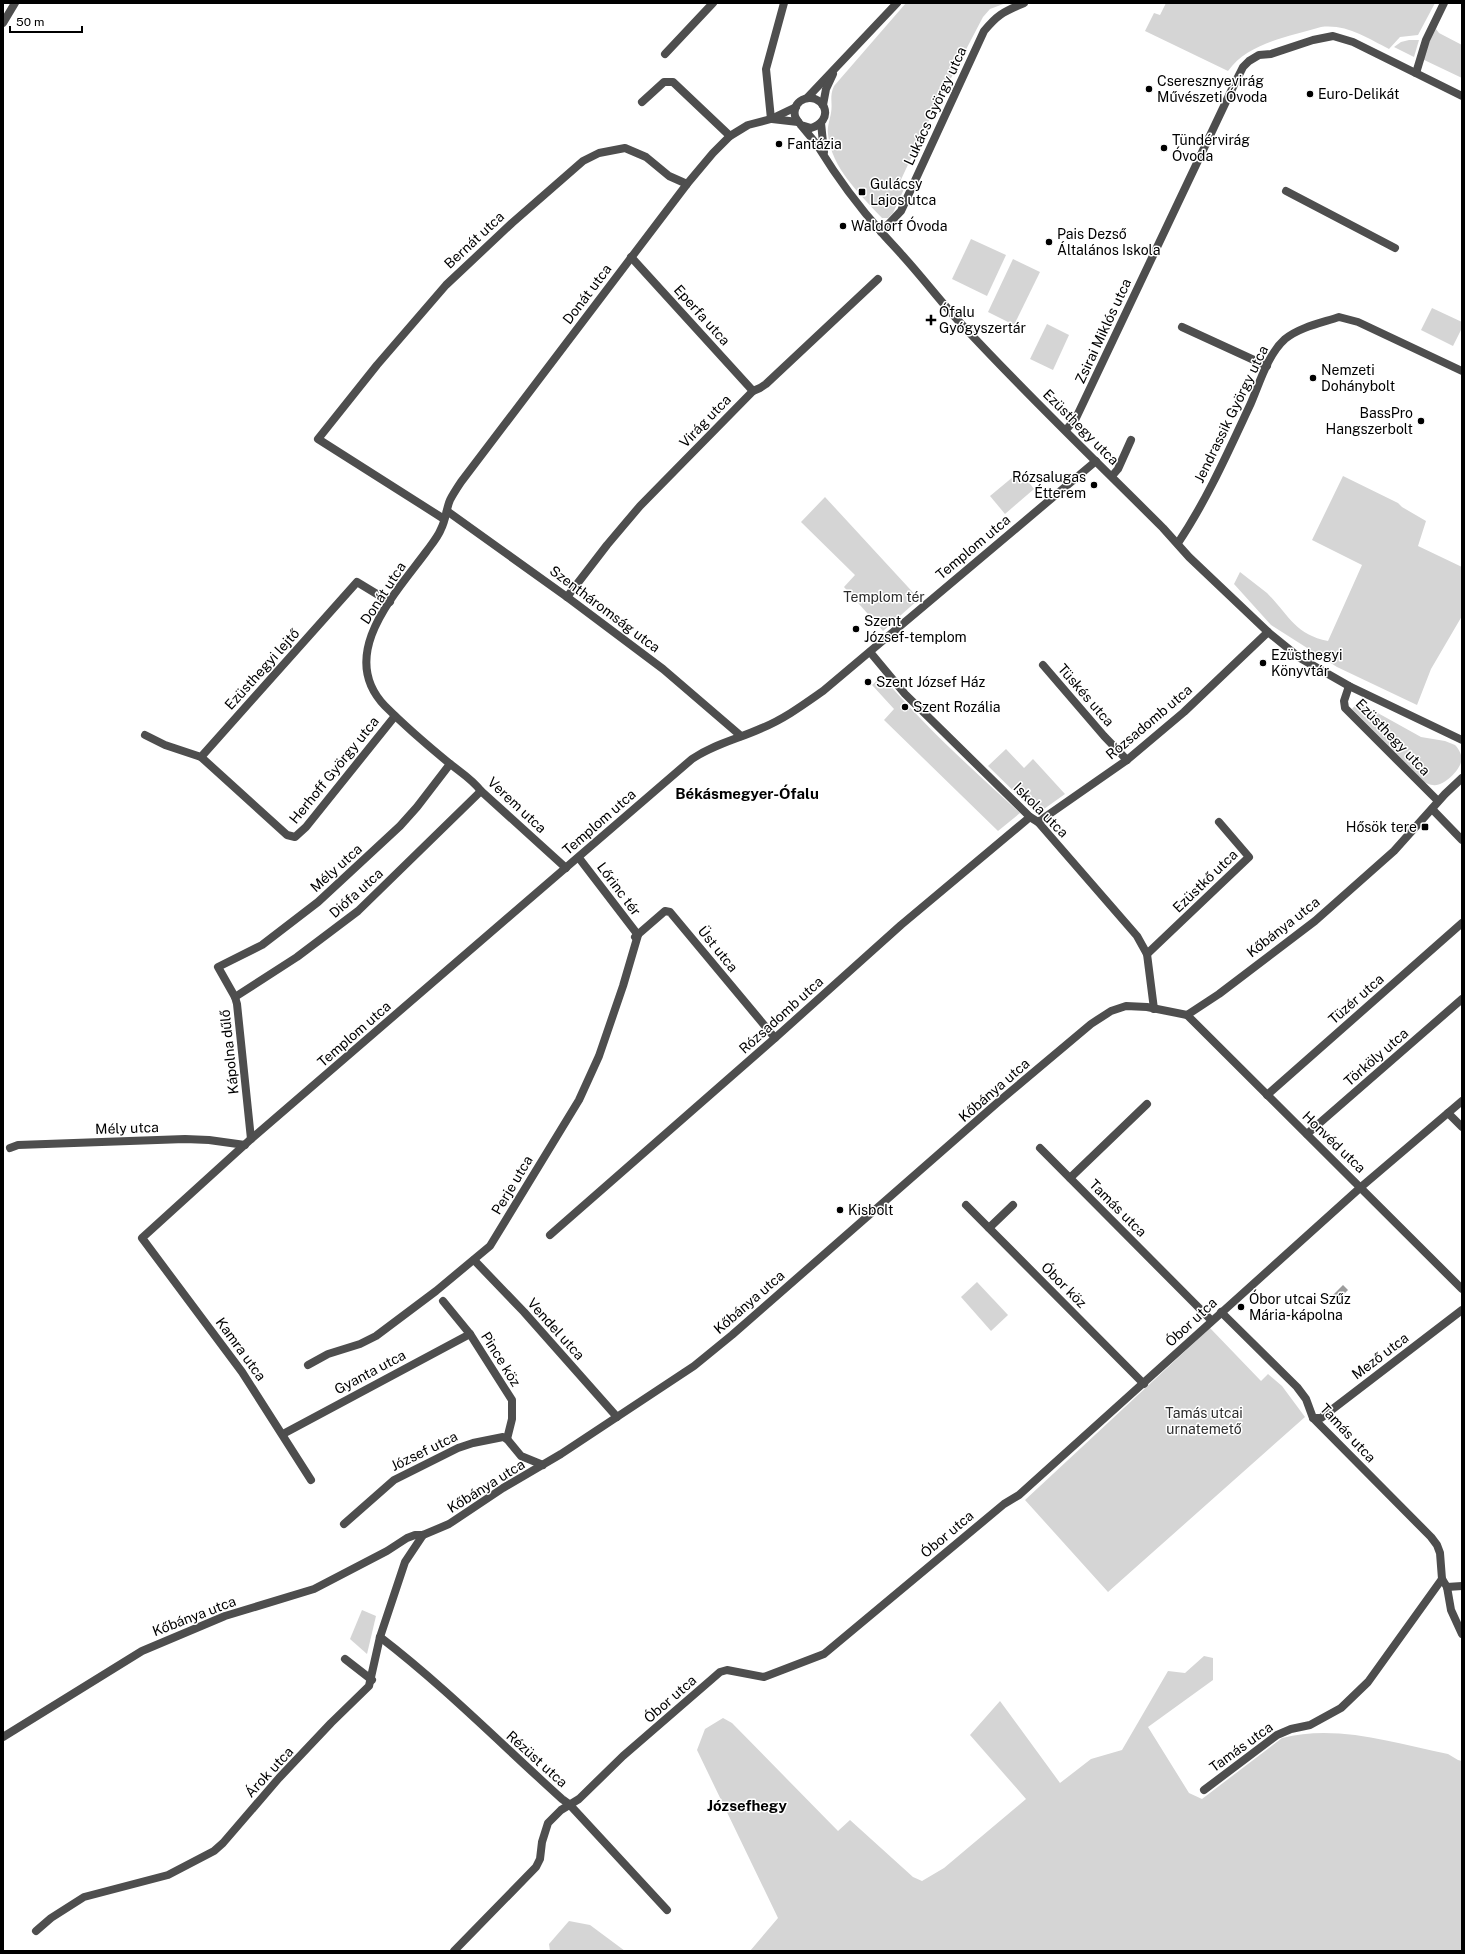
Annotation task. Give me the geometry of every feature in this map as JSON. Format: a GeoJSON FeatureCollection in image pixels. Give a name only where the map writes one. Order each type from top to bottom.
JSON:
{"type":"FeatureCollection","features":[{"type":"Feature","properties":{"kind":"street"},"geometry":{"type":"LineString","coordinates":[[3,24],[15,3]]}},
{"type":"Feature","properties":{"kind":"street"},"geometry":{"type":"LineString","coordinates":[[665,54],[712,3]]}},
{"type":"Feature","properties":{"kind":"street"},"geometry":{"type":"LineString","coordinates":[[771,118],[766,69],[784,3]]}},
{"type":"Feature","properties":{"kind":"street"},"geometry":{"type":"LineString","coordinates":[[835,70],[826,89],[823,105],[825,114],[821,123],[811,128],[800,123],[795,117],[796,107],[835,70],[897,3]]}},
{"type":"Feature","properties":{"kind":"street","name":"Lukács György utca"},"geometry":{"type":"LineString","coordinates":[[881,232],[901,211],[984,31],[994,18],[1002,12],[1024,3]]}},
{"type":"Feature","properties":{"kind":"street"},"geometry":{"type":"LineString","coordinates":[[1416,73],[1426,40],[1444,3]]}},
{"type":"Feature","properties":{"kind":"street","name":"Zsirai Miklós utca"},"geometry":{"type":"LineString","coordinates":[[1066,430],[1076,418],[1233,86],[1243,67],[1248,61],[1259,55],[1271,54],[1314,40],[1333,36],[1353,42],[1462,96]]}},
{"type":"Feature","properties":{"kind":"street"},"geometry":{"type":"LineString","coordinates":[[642,102],[664,82],[673,82],[730,136]]}},
{"type":"Feature","properties":{"kind":"street"},"geometry":{"type":"LineString","coordinates":[[807,98],[816,99],[823,105]]}},
{"type":"Feature","properties":{"kind":"street","name":"Donát utca"},"geometry":{"type":"LineString","coordinates":[[450,764],[396,716],[374,692],[366,668],[368,642],[374,628],[390,602],[442,530],[450,500],[461,482],[687,184],[713,153],[730,136],[748,125],[771,118],[796,107]]}},
{"type":"Feature","properties":{"kind":"street","name":"Donát utca"},"geometry":{"type":"LineString","coordinates":[[771,118],[800,123]]}},
{"type":"Feature","properties":{"kind":"street","name":"Ezüsthegy utca"},"geometry":{"type":"LineString","coordinates":[[800,123],[813,137],[842,185],[966,330],[1178,543],[1189,557],[1268,632],[1300,658],[1349,686],[1462,740]]}},
{"type":"Feature","properties":{"kind":"street","name":"Ezüsthegy utca"},"geometry":{"type":"LineString","coordinates":[[821,123],[825,157]]}},
{"type":"Feature","properties":{"kind":"street","name":"Bernát utca"},"geometry":{"type":"LineString","coordinates":[[318,439],[377,365],[446,285],[523,212],[583,161],[614,148],[625,148],[646,157],[669,176],[687,184]]}},
{"type":"Feature","properties":{"kind":"street"},"geometry":{"type":"LineString","coordinates":[[1286,191],[1395,248]]}},
{"type":"Feature","properties":{"kind":"street","name":"Eperfa utca"},"geometry":{"type":"LineString","coordinates":[[631,257],[753,391]]}},
{"type":"Feature","properties":{"kind":"street","name":"Virág utca"},"geometry":{"type":"LineString","coordinates":[[567,597],[607,545],[640,506],[753,391],[766,384],[878,279]]}},
{"type":"Feature","properties":{"kind":"street","name":"Jendrassik György utca"},"geometry":{"type":"LineString","coordinates":[[1178,543],[1196,515],[1267,366],[1282,342],[1290,335],[1305,328],[1339,318],[1344,318],[1358,322],[1462,371]]}},
{"type":"Feature","properties":{"kind":"street"},"geometry":{"type":"LineString","coordinates":[[1182,327],[1267,366]]}},
{"type":"Feature","properties":{"kind":"street","name":"Szentháromság utca"},"geometry":{"type":"LineString","coordinates":[[318,439],[445,515],[567,597],[663,668],[741,736]]}},
{"type":"Feature","properties":{"kind":"street"},"geometry":{"type":"LineString","coordinates":[[1112,476],[1118,469],[1131,440]]}},
{"type":"Feature","properties":{"kind":"street","name":"Templom utca"},"geometry":{"type":"LineString","coordinates":[[142,1238],[251,1139],[579,858],[692,759],[708,749],[762,728],[793,712],[823,691],[1096,461]]}},
{"type":"Feature","properties":{"kind":"street","name":"Ezüsthegyi lejtő"},"geometry":{"type":"LineString","coordinates":[[201,758],[356,582],[390,602]]}},
{"type":"Feature","properties":{"kind":"street","name":"Rózsadomb utca"},"geometry":{"type":"LineString","coordinates":[[1038,822],[1127,760],[1184,712],[1268,632]]}},
{"type":"Feature","properties":{"kind":"street","name":"Iskola utca"},"geometry":{"type":"LineString","coordinates":[[870,652],[905,694],[1030,817],[1038,822],[1137,936],[1147,954],[1154,1009]]}},
{"type":"Feature","properties":{"kind":"street","name":"Tüskés utca"},"geometry":{"type":"LineString","coordinates":[[1043,665],[1104,736],[1127,760]]}},
{"type":"Feature","properties":{"kind":"street","name":"Ezüsthegy utca"},"geometry":{"type":"LineString","coordinates":[[1349,686],[1344,701],[1345,708],[1438,801]]}},
{"type":"Feature","properties":{"kind":"street","name":"Herhoff György utca"},"geometry":{"type":"LineString","coordinates":[[201,758],[287,835],[295,837],[306,827],[396,716]]}},
{"type":"Feature","properties":{"kind":"street"},"geometry":{"type":"LineString","coordinates":[[145,735],[165,745],[201,758]]}},
{"type":"Feature","properties":{"kind":"street","name":"Verem utca"},"geometry":{"type":"LineString","coordinates":[[450,764],[475,784],[480,791],[566,868]]}},
{"type":"Feature","properties":{"kind":"street","name":"Mély utca"},"geometry":{"type":"LineString","coordinates":[[218,967],[262,945],[318,902],[400,826],[417,807],[450,764]]}},
{"type":"Feature","properties":{"kind":"street"},"geometry":{"type":"LineString","coordinates":[[1438,801],[1462,778]]}},
{"type":"Feature","properties":{"kind":"street","name":"Diófa utca"},"geometry":{"type":"LineString","coordinates":[[235,996],[298,957],[358,911],[480,791]]}},
{"type":"Feature","properties":{"kind":"street","name":"Kőbánya utca"},"geometry":{"type":"LineString","coordinates":[[3,1737],[142,1651],[225,1616],[314,1589],[387,1551],[407,1538],[415,1535],[423,1535],[449,1524],[503,1488],[543,1465],[694,1366],[732,1335],[997,1103],[1091,1024],[1111,1011],[1123,1006],[1154,1009],[1187,1015],[1219,994],[1315,921],[1394,851],[1438,801]]}},
{"type":"Feature","properties":{"kind":"street"},"geometry":{"type":"LineString","coordinates":[[1432,809],[1462,840]]}},
{"type":"Feature","properties":{"kind":"street","name":"Rózsadomb utca"},"geometry":{"type":"LineString","coordinates":[[550,1235],[775,1038],[901,925],[1030,817]]}},
{"type":"Feature","properties":{"kind":"street","name":"Ezüstkő utca"},"geometry":{"type":"LineString","coordinates":[[1147,954],[1250,857],[1220,822]]}},
{"type":"Feature","properties":{"kind":"street","name":"Lőrinc tér"},"geometry":{"type":"LineString","coordinates":[[579,858],[636,936]]}},
{"type":"Feature","properties":{"kind":"street","name":"Üst utca"},"geometry":{"type":"LineString","coordinates":[[636,936],[665,911],[670,912],[775,1038]]}},
{"type":"Feature","properties":{"kind":"street","name":"Tüzér utca"},"geometry":{"type":"LineString","coordinates":[[1266,1095],[1462,923]]}},
{"type":"Feature","properties":{"kind":"street","name":"Perje utca"},"geometry":{"type":"LineString","coordinates":[[308,1365],[328,1354],[360,1344],[376,1336],[436,1291],[490,1246],[579,1100],[599,1056],[624,986],[636,936]]}},
{"type":"Feature","properties":{"kind":"street","name":"Kápolna dűlő"},"geometry":{"type":"LineString","coordinates":[[218,967],[235,996],[251,1139]]}},
{"type":"Feature","properties":{"kind":"street","name":"Törköly utca"},"geometry":{"type":"LineString","coordinates":[[1307,1134],[1462,999]]}},
{"type":"Feature","properties":{"kind":"street","name":"Honvéd utca"},"geometry":{"type":"LineString","coordinates":[[1187,1015],[1462,1289]]}},
{"type":"Feature","properties":{"kind":"street","name":"Óbor utca"},"geometry":{"type":"LineString","coordinates":[[454,1951],[536,1867],[548,1823],[569,1804],[579,1799],[623,1756],[720,1672],[727,1670],[764,1677],[824,1654],[1004,1504],[1019,1495],[1361,1187],[1462,1102]]}},
{"type":"Feature","properties":{"kind":"street"},"geometry":{"type":"LineString","coordinates":[[1070,1178],[1146,1104]]}},
{"type":"Feature","properties":{"kind":"street"},"geometry":{"type":"LineString","coordinates":[[1448,1113],[1462,1127]]}},
{"type":"Feature","properties":{"kind":"street","name":"Mély utca"},"geometry":{"type":"LineString","coordinates":[[10,1148],[18,1145],[184,1140],[209,1140],[245,1145]]}},
{"type":"Feature","properties":{"kind":"street","name":"Tamás utca"},"geometry":{"type":"LineString","coordinates":[[1040,1148],[1212,1320]]}},
{"type":"Feature","properties":{"kind":"street","name":"Óbor köz"},"geometry":{"type":"LineString","coordinates":[[966,1205],[1144,1384]]}},
{"type":"Feature","properties":{"kind":"street"},"geometry":{"type":"LineString","coordinates":[[990,1228],[1013,1205]]}},
{"type":"Feature","properties":{"kind":"street","name":"Kamra utca"},"geometry":{"type":"LineString","coordinates":[[142,1238],[242,1372],[311,1480]]}},
{"type":"Feature","properties":{"kind":"street","name":"Vendel utca"},"geometry":{"type":"LineString","coordinates":[[474,1260],[510,1297],[616,1417]]}},
{"type":"Feature","properties":{"kind":"street","name":"Pince köz"},"geometry":{"type":"LineString","coordinates":[[443,1301],[470,1334],[512,1400],[512,1419],[508,1439]]}},
{"type":"Feature","properties":{"kind":"street","name":"Mező utca"},"geometry":{"type":"LineString","coordinates":[[1313,1418],[1321,1418],[1462,1310]]}},
{"type":"Feature","properties":{"kind":"street","name":"Tamás utca"},"geometry":{"type":"LineString","coordinates":[[1221,1312],[1297,1388],[1306,1399],[1313,1418],[1431,1537],[1437,1545],[1440,1553],[1442,1579],[1447,1587],[1451,1610],[1462,1634]]}},
{"type":"Feature","properties":{"kind":"street","name":"Gyanta utca"},"geometry":{"type":"LineString","coordinates":[[283,1434],[470,1334]]}},
{"type":"Feature","properties":{"kind":"street","name":"József utca"},"geometry":{"type":"LineString","coordinates":[[344,1524],[394,1480],[465,1445],[499,1438],[508,1439]]}},
{"type":"Feature","properties":{"kind":"street"},"geometry":{"type":"LineString","coordinates":[[508,1439],[521,1456],[543,1465]]}},
{"type":"Feature","properties":{"kind":"street","name":"Árok utca"},"geometry":{"type":"LineString","coordinates":[[36,1931],[51,1918],[84,1897],[164,1877],[214,1851],[234,1831],[279,1778],[331,1723],[361,1696],[369,1686],[372,1680],[380,1637],[404,1562],[423,1535]]}},
{"type":"Feature","properties":{"kind":"street","name":"Tamás utca"},"geometry":{"type":"LineString","coordinates":[[1204,1790],[1277,1735],[1291,1729],[1310,1725],[1341,1708],[1368,1682],[1442,1579]]}},
{"type":"Feature","properties":{"kind":"street"},"geometry":{"type":"LineString","coordinates":[[1447,1587],[1462,1586]]}},
{"type":"Feature","properties":{"kind":"street","name":"Rézüst utca"},"geometry":{"type":"LineString","coordinates":[[380,1637],[413,1662],[493,1738],[569,1804],[667,1910]]}},
{"type":"Feature","properties":{"kind":"street"},"geometry":{"type":"LineString","coordinates":[[345,1659],[357,1670],[372,1680]]}},
{"type":"Feature","properties":{"kind":"green space"},"geometry":{"type":"Polygon","coordinates":[[[906,3],[1006,3],[990,9],[983,17],[927,124],[898,186],[904,189],[893,213],[888,218],[882,218],[856,190],[841,169],[830,146],[828,126],[834,86],[906,3]]]}},
{"type":"Feature","properties":{"kind":"green space"},"geometry":{"type":"Polygon","coordinates":[[[1166,3],[1435,3],[1418,35],[1400,37],[1389,49],[1365,36],[1348,30],[1321,27],[1258,47],[1237,61],[1228,71],[1145,31],[1154,13],[1160,15],[1166,3]]]}},
{"type":"Feature","properties":{"kind":"green space"},"geometry":{"type":"Polygon","coordinates":[[[1443,10],[1436,29],[1439,33],[1462,45],[1462,78],[1420,58],[1443,10]]]}},
{"type":"Feature","properties":{"kind":"green space"},"geometry":{"type":"Polygon","coordinates":[[[1419,40],[1414,57],[1394,47],[1401,42],[1419,40]]]}},
{"type":"Feature","properties":{"kind":"green space"},"geometry":{"type":"Polygon","coordinates":[[[971,239],[1006,255],[987,296],[952,279],[971,239]]]}},
{"type":"Feature","properties":{"kind":"green space"},"geometry":{"type":"Polygon","coordinates":[[[1013,259],[1040,272],[1014,325],[988,312],[1013,259]]]}},
{"type":"Feature","properties":{"kind":"green space"},"geometry":{"type":"Polygon","coordinates":[[[1432,308],[1462,322],[1462,328],[1453,346],[1421,330],[1432,308]]]}},
{"type":"Feature","properties":{"kind":"green space"},"geometry":{"type":"Polygon","coordinates":[[[1047,324],[1069,335],[1053,370],[1030,359],[1047,324]]]}},
{"type":"Feature","properties":{"kind":"green space"},"geometry":{"type":"Polygon","coordinates":[[[1020,471],[1034,489],[1005,514],[990,496],[1020,471]]]}},
{"type":"Feature","properties":{"kind":"green space"},"geometry":{"type":"Polygon","coordinates":[[[1343,476],[1398,503],[1402,507],[1426,521],[1418,546],[1462,567],[1462,616],[1431,669],[1417,705],[1337,667],[1271,625],[1234,584],[1240,572],[1267,593],[1300,629],[1317,638],[1328,641],[1362,565],[1312,540],[1343,476]]]}},
{"type":"Feature","properties":{"kind":"green space","name":"Templom tér"},"geometry":{"type":"Polygon","coordinates":[[[825,497],[919,599],[883,631],[844,587],[855,575],[801,522],[825,497]]]}},
{"type":"Feature","properties":{"kind":"green space"},"geometry":{"type":"Polygon","coordinates":[[[882,676],[931,730],[1020,813],[998,831],[884,720],[894,709],[872,685],[882,676]]]}},
{"type":"Feature","properties":{"kind":"green space"},"geometry":{"type":"Polygon","coordinates":[[[1358,702],[1421,737],[1445,741],[1455,745],[1461,755],[1460,766],[1450,778],[1441,784],[1432,785],[1424,782],[1352,709],[1358,702]]]}},
{"type":"Feature","properties":{"kind":"green space"},"geometry":{"type":"Polygon","coordinates":[[[1006,749],[1024,768],[1033,759],[1065,794],[1037,814],[988,766],[1006,749]]]}},
{"type":"Feature","properties":{"kind":"green space"},"geometry":{"type":"Polygon","coordinates":[[[977,1282],[1008,1315],[991,1331],[961,1297],[977,1282]]]}},
{"type":"Feature","properties":{"kind":"green space","name":"Tamás utcai urnatemető"},"geometry":{"type":"Polygon","coordinates":[[[1210,1328],[1261,1381],[1268,1374],[1282,1386],[1305,1417],[1108,1592],[1025,1500],[1210,1328]]]}},
{"type":"Feature","properties":{"kind":"green space"},"geometry":{"type":"Polygon","coordinates":[[[362,1610],[376,1616],[367,1654],[350,1639],[362,1610]]]}},
{"type":"Feature","properties":{"kind":"green space"},"geometry":{"type":"Polygon","coordinates":[[[1204,1656],[1213,1658],[1213,1680],[1148,1727],[1189,1793],[1202,1799],[1282,1738],[1303,1734],[1344,1734],[1386,1740],[1448,1754],[1462,1761],[1462,1951],[750,1951],[778,1918],[697,1750],[705,1729],[723,1718],[732,1723],[838,1831],[850,1820],[913,1877],[922,1881],[944,1868],[1026,1799],[970,1735],[1000,1701],[1060,1783],[1091,1759],[1122,1750],[1168,1671],[1185,1673],[1204,1656]]]}},
{"type":"Feature","properties":{"kind":"green space"},"geometry":{"type":"Polygon","coordinates":[[[569,1921],[590,1925],[625,1951],[550,1951],[549,1944],[569,1921]]]}},
{"type":"Feature","properties":{"kind":"shaded area"},"geometry":{"type":"Polygon","coordinates":[[[1343,1285],[1348,1290],[1338,1300],[1333,1295],[1343,1285]]]}},
{"type":"Feature","properties":{"kind":"place","name":"Cseresznyevirág Művészeti Óvoda"},"geometry":{"type":"Point","coordinates":[1149,89]}},
{"type":"Feature","properties":{"kind":"place","name":"Euro-Delikát"},"geometry":{"type":"Point","coordinates":[1310,94]}},
{"type":"Feature","properties":{"kind":"place","name":"Fantázia"},"geometry":{"type":"Point","coordinates":[779,144]}},
{"type":"Feature","properties":{"kind":"place","name":"Tündérvirág Óvoda"},"geometry":{"type":"Point","coordinates":[1164,148]}},
{"type":"Feature","properties":{"kind":"place","name":"Gulácsy Lajos utca"},"geometry":{"type":"Point","coordinates":[862,192]}},
{"type":"Feature","properties":{"kind":"place","name":"Waldorf Óvoda"},"geometry":{"type":"Point","coordinates":[843,226]}},
{"type":"Feature","properties":{"kind":"place","name":"Pais Dezső Általános Iskola"},"geometry":{"type":"Point","coordinates":[1049,242]}},
{"type":"Feature","properties":{"kind":"place","name":"Ófalu Gyógyszertár"},"geometry":{"type":"Point","coordinates":[931,320]}},
{"type":"Feature","properties":{"kind":"place","name":"Nemzeti Dohánybolt"},"geometry":{"type":"Point","coordinates":[1313,378]}},
{"type":"Feature","properties":{"kind":"place","name":"BassPro Hangszerbolt"},"geometry":{"type":"Point","coordinates":[1421,421]}},
{"type":"Feature","properties":{"kind":"place","name":"Rózsalugas Étterem"},"geometry":{"type":"Point","coordinates":[1094,485]}},
{"type":"Feature","properties":{"kind":"place","name":"Szent József-templom"},"geometry":{"type":"Point","coordinates":[856,629]}},
{"type":"Feature","properties":{"kind":"place","name":"Ezüsthegyi Könyvtár"},"geometry":{"type":"Point","coordinates":[1263,663]}},
{"type":"Feature","properties":{"kind":"place","name":"Szent József Ház"},"geometry":{"type":"Point","coordinates":[868,682]}},
{"type":"Feature","properties":{"kind":"place","name":"Szent Rozália"},"geometry":{"type":"Point","coordinates":[905,707]}},
{"type":"Feature","properties":{"kind":"place","name":"Hősök tere"},"geometry":{"type":"Point","coordinates":[1425,827]}},
{"type":"Feature","properties":{"kind":"place","name":"Kisbolt"},"geometry":{"type":"Point","coordinates":[840,1210]}},
{"type":"Feature","properties":{"kind":"place","name":"Óbor utcai Szűz Mária-kápolna"},"geometry":{"type":"Point","coordinates":[1241,1307]}},
{"type":"Feature","properties":{"kind":"district","name":"Békásmegyer-Ófalu"},"geometry":{"type":"Point","coordinates":[747,793]}},
{"type":"Feature","properties":{"kind":"district","name":"Józsefhegy"},"geometry":{"type":"Point","coordinates":[747,1805]}}]}
